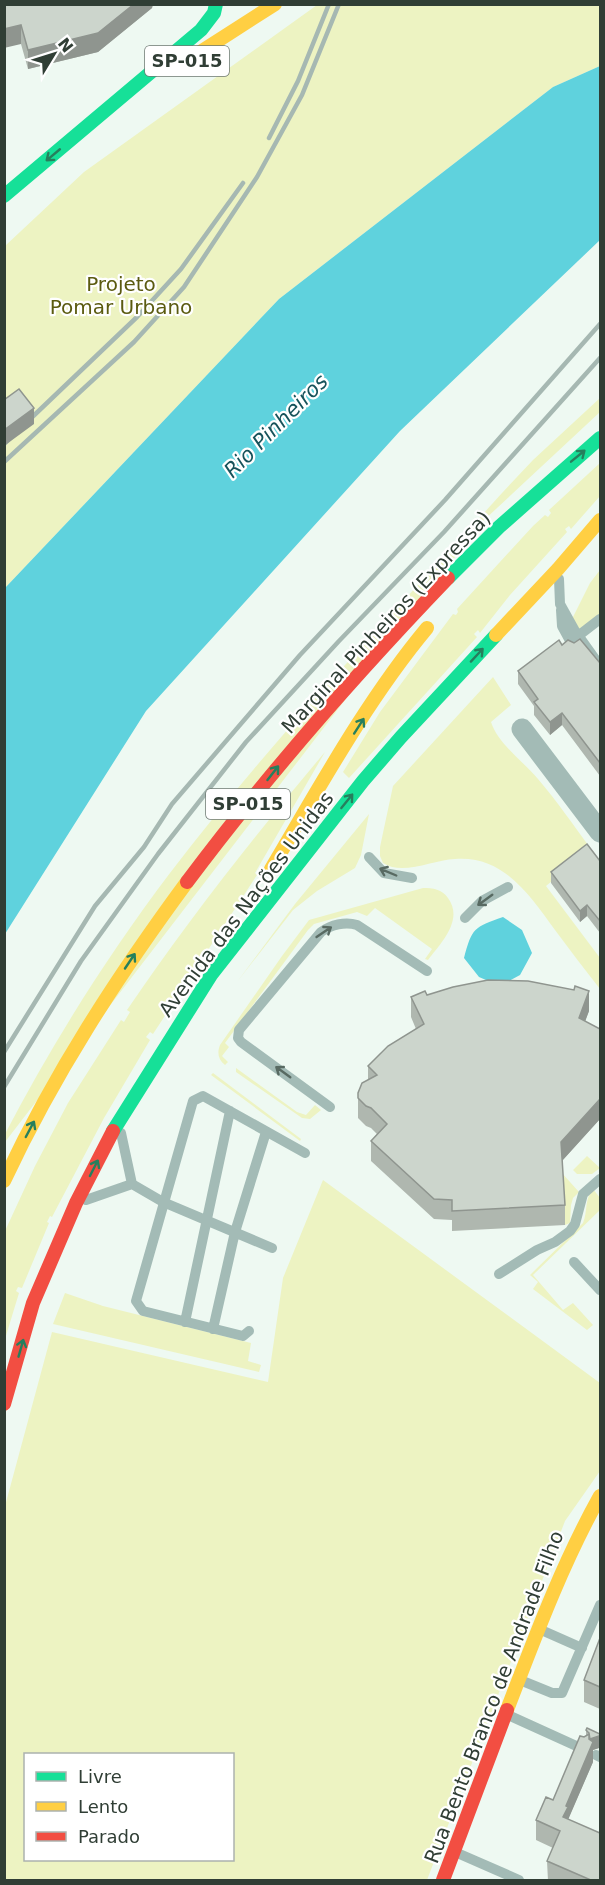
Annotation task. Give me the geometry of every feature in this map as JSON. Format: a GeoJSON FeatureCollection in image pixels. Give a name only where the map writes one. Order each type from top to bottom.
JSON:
{"type":"FeatureCollection","features":[{"type":"Feature","properties":{"kind":"main road"},"geometry":{"type":"LineString","coordinates":[[98,117],[201,30],[214,13],[216,4]]}},
{"type":"Feature","properties":{"kind":"main road","name":"SP-015"},"geometry":{"type":"LineString","coordinates":[[4,196],[98,117],[275,4]]}},
{"type":"Feature","properties":{"kind":"main road","name":"Marginal Pinheiros (Expressa)"},"geometry":{"type":"LineString","coordinates":[[4,1181],[59,1074],[93,1017],[150,931],[290,751],[385,645],[460,567],[556,475],[600,438]]}},
{"type":"Feature","properties":{"kind":"main road"},"geometry":{"type":"LineString","coordinates":[[471,574],[556,475]]}},
{"type":"Feature","properties":{"kind":"main road","name":"Avenida das Nações Unidas"},"geometry":{"type":"LineString","coordinates":[[4,1404],[33,1304],[76,1203],[118,1121],[211,975],[363,781],[597,525]]}},
{"type":"Feature","properties":{"kind":"main road"},"geometry":{"type":"LineString","coordinates":[[211,975],[331,769],[404,656],[434,620]]}},
{"type":"Feature","properties":{"kind":"main road","name":"Rua Bento Branco de Andrade Filho"},"geometry":{"type":"LineString","coordinates":[[443,1881],[538,1628],[582,1528],[599,1501]]}},
{"type":"Feature","properties":{"kind":"street"},"geometry":{"type":"LineString","coordinates":[[522,729],[600,832]]}},
{"type":"Feature","properties":{"kind":"lane"},"geometry":{"type":"LineString","coordinates":[[558,569],[562,626],[574,648]]}},
{"type":"Feature","properties":{"kind":"lane"},"geometry":{"type":"LineString","coordinates":[[560,604],[578,636],[600,666]]}},
{"type":"Feature","properties":{"kind":"lane"},"geometry":{"type":"LineString","coordinates":[[578,636],[600,619]]}},
{"type":"Feature","properties":{"kind":"lane"},"geometry":{"type":"LineString","coordinates":[[369,857],[384,873],[412,878]]}},
{"type":"Feature","properties":{"kind":"lane"},"geometry":{"type":"LineString","coordinates":[[465,918],[482,901],[508,887]]}},
{"type":"Feature","properties":{"kind":"lane"},"geometry":{"type":"LineString","coordinates":[[330,1107],[241,1042],[238,1038],[239,1030],[321,932],[330,927],[346,923],[357,925],[427,971]]}},
{"type":"Feature","properties":{"kind":"lane"},"geometry":{"type":"LineString","coordinates":[[249,1331],[243,1336],[143,1311],[136,1301],[193,1101],[203,1096],[304,1153]]}},
{"type":"Feature","properties":{"kind":"lane"},"geometry":{"type":"LineString","coordinates":[[185,1322],[230,1111]]}},
{"type":"Feature","properties":{"kind":"lane"},"geometry":{"type":"LineString","coordinates":[[118,1121],[132,1184],[163,1202],[206,1222],[272,1248]]}},
{"type":"Feature","properties":{"kind":"lane"},"geometry":{"type":"LineString","coordinates":[[213,1329],[235,1232],[266,1132]]}},
{"type":"Feature","properties":{"kind":"lane"},"geometry":{"type":"LineString","coordinates":[[499,1274],[570,1231],[575,1224],[583,1194],[600,1179]]}},
{"type":"Feature","properties":{"kind":"lane"},"geometry":{"type":"LineString","coordinates":[[76,1203],[132,1184]]}},
{"type":"Feature","properties":{"kind":"lane"},"geometry":{"type":"LineString","coordinates":[[574,1262],[600,1290]]}},
{"type":"Feature","properties":{"kind":"lane"},"geometry":{"type":"LineString","coordinates":[[519,1680],[552,1693],[562,1693],[600,1605]]}},
{"type":"Feature","properties":{"kind":"lane"},"geometry":{"type":"LineString","coordinates":[[538,1628],[582,1648]]}},
{"type":"Feature","properties":{"kind":"lane"},"geometry":{"type":"LineString","coordinates":[[506,1714],[583,1749]]}},
{"type":"Feature","properties":{"kind":"lane"},"geometry":{"type":"LineString","coordinates":[[455,1852],[519,1881]]}},
{"type":"Feature","properties":{"kind":"green space","name":"Projeto Pomar Urbano"},"geometry":{"type":"Polygon","coordinates":[[[317,5],[600,5],[600,66],[553,87],[279,299],[5,588],[5,246],[84,172],[317,5]]]}},
{"type":"Feature","properties":{"kind":"green space"},"geometry":{"type":"Polygon","coordinates":[[[600,398],[600,412],[482,522],[5,1142],[5,1134],[42,1066],[103,967],[147,904],[209,823],[332,679],[502,493],[533,460],[600,398]]]}},
{"type":"Feature","properties":{"kind":"green space"},"geometry":{"type":"Polygon","coordinates":[[[600,463],[600,496],[571,529],[569,526],[565,529],[567,532],[510,595],[480,633],[478,630],[474,634],[477,637],[349,778],[343,772],[380,712],[453,614],[456,615],[457,609],[533,526],[545,515],[548,517],[551,513],[549,510],[600,463]]]}},
{"type":"Feature","properties":{"kind":"green space"},"geometry":{"type":"Polygon","coordinates":[[[600,570],[600,615],[579,629],[572,619],[590,583],[600,570]]]}},
{"type":"Feature","properties":{"kind":"green space"},"geometry":{"type":"Polygon","coordinates":[[[493,677],[511,705],[491,722],[494,730],[505,745],[545,787],[591,849],[546,886],[600,958],[600,989],[536,904],[514,880],[502,871],[488,864],[455,859],[399,868],[383,863],[380,856],[393,786],[493,677]]]}},
{"type":"Feature","properties":{"kind":"green space"},"geometry":{"type":"Polygon","coordinates":[[[325,752],[255,873],[257,875],[153,1034],[150,1032],[146,1037],[150,1040],[104,1118],[52,1217],[50,1216],[47,1222],[49,1223],[22,1288],[18,1287],[16,1291],[19,1293],[5,1339],[5,1231],[68,1103],[121,1020],[124,1022],[130,1012],[127,1010],[174,943],[248,846],[325,752]]]}},
{"type":"Feature","properties":{"kind":"green space"},"geometry":{"type":"Polygon","coordinates":[[[369,814],[361,855],[355,868],[317,891],[293,910],[237,982],[295,904],[369,814]]]}},
{"type":"Feature","properties":{"kind":"green space"},"geometry":{"type":"Polygon","coordinates":[[[423,888],[443,893],[452,906],[453,915],[449,931],[428,960],[425,959],[432,949],[375,908],[367,916],[357,912],[314,924],[225,1043],[229,1047],[222,1056],[228,1062],[225,1065],[223,1063],[219,1056],[220,1045],[309,920],[423,888]]]}},
{"type":"Feature","properties":{"kind":"green space"},"geometry":{"type":"Polygon","coordinates":[[[236,1068],[297,1112],[306,1115],[315,1105],[321,1110],[310,1119],[302,1118],[236,1072],[236,1068]]]}},
{"type":"Feature","properties":{"kind":"green space"},"geometry":{"type":"Polygon","coordinates":[[[213,1073],[301,1139],[300,1141],[211,1075],[213,1073]]]}},
{"type":"Feature","properties":{"kind":"green space"},"geometry":{"type":"Polygon","coordinates":[[[587,1156],[600,1168],[592,1174],[577,1174],[573,1170],[587,1156]]]}},
{"type":"Feature","properties":{"kind":"green space"},"geometry":{"type":"Polygon","coordinates":[[[561,1172],[579,1192],[573,1198],[570,1223],[565,1225],[561,1172]]]}},
{"type":"Feature","properties":{"kind":"green space"},"geometry":{"type":"Polygon","coordinates":[[[323,1180],[600,1383],[600,1471],[565,1521],[427,1880],[5,1880],[5,1506],[52,1332],[268,1382],[283,1278],[323,1180]]]}},
{"type":"Feature","properties":{"kind":"green space"},"geometry":{"type":"Polygon","coordinates":[[[593,1189],[600,1198],[600,1210],[533,1275],[563,1310],[573,1303],[593,1325],[587,1330],[533,1289],[538,1282],[530,1275],[583,1223],[588,1197],[593,1189]]]}},
{"type":"Feature","properties":{"kind":"green space"},"geometry":{"type":"Polygon","coordinates":[[[65,1293],[103,1306],[251,1343],[248,1361],[261,1365],[259,1372],[53,1324],[65,1293]]]}},
{"type":"Feature","properties":{"kind":"water","name":"Rio Pinheiros"},"geometry":{"type":"Polygon","coordinates":[[[600,66],[600,240],[400,431],[146,711],[5,934],[5,588],[279,299],[553,87],[600,66]]]}},
{"type":"Feature","properties":{"kind":"water"},"geometry":{"type":"Polygon","coordinates":[[[503,917],[522,930],[532,953],[520,975],[500,986],[479,977],[464,958],[472,934],[480,926],[503,917]]]}},
{"type":"Feature","properties":{"kind":"building"},"geometry":{"type":"Polygon","coordinates":[[[4,4],[134,4],[98,33],[28,50],[21,25],[4,29],[4,4]]]}},
{"type":"Feature","properties":{"kind":"building"},"geometry":{"type":"Polygon","coordinates":[[[19,389],[34,408],[4,430],[4,400],[19,389]]]}},
{"type":"Feature","properties":{"kind":"building"},"geometry":{"type":"Polygon","coordinates":[[[580,639],[600,663],[600,763],[562,713],[550,722],[534,702],[538,699],[518,671],[559,640],[562,645],[568,640],[574,643],[580,639]]]}},
{"type":"Feature","properties":{"kind":"building"},"geometry":{"type":"Polygon","coordinates":[[[587,844],[600,861],[600,921],[587,905],[580,911],[551,872],[587,844]]]}},
{"type":"Feature","properties":{"kind":"building"},"geometry":{"type":"Polygon","coordinates":[[[488,980],[528,981],[574,990],[575,986],[589,991],[579,1018],[600,1029],[600,1099],[561,1142],[565,1205],[452,1211],[452,1200],[434,1199],[371,1141],[387,1124],[358,1098],[358,1093],[362,1083],[377,1075],[368,1066],[388,1046],[424,1024],[411,997],[425,991],[427,995],[488,980]]]}},
{"type":"Feature","properties":{"kind":"building"},"geometry":{"type":"Polygon","coordinates":[[[600,1638],[600,1687],[584,1680],[600,1638]]]}},
{"type":"Feature","properties":{"kind":"building"},"geometry":{"type":"Polygon","coordinates":[[[587,1728],[600,1734],[599,1736],[590,1739],[587,1728]]]}},
{"type":"Feature","properties":{"kind":"building"},"geometry":{"type":"Polygon","coordinates":[[[589,1734],[589,1739],[593,1742],[563,1817],[600,1833],[600,1881],[593,1881],[547,1861],[560,1831],[536,1820],[546,1797],[553,1800],[580,1736],[584,1737],[589,1734]]]}},
{"type":"Feature","properties":{"kind":"railway"},"geometry":{"type":"LineString","coordinates":[[269,138],[298,81],[329,4]]}},
{"type":"Feature","properties":{"kind":"railway"},"geometry":{"type":"LineString","coordinates":[[4,462],[134,342],[184,287],[257,177],[302,95],[339,4]]}},
{"type":"Feature","properties":{"kind":"railway"},"geometry":{"type":"LineString","coordinates":[[4,444],[137,317],[181,269],[243,183]]}},
{"type":"Feature","properties":{"kind":"railway"},"geometry":{"type":"LineString","coordinates":[[4,1052],[95,906],[144,847],[172,804],[300,655],[445,500],[600,324]]}},
{"type":"Feature","properties":{"kind":"railway"},"geometry":{"type":"LineString","coordinates":[[4,1087],[81,961],[158,854],[246,742],[444,532],[600,358]]}},
{"type":"Feature","properties":{"kind":"traffic: fast"},"geometry":{"type":"LineString","coordinates":[[4,196],[201,30],[214,13],[216,4]]}},
{"type":"Feature","properties":{"kind":"traffic: fast"},"geometry":{"type":"LineString","coordinates":[[448,578],[499,527],[600,438]]}},
{"type":"Feature","properties":{"kind":"traffic: fast"},"geometry":{"type":"LineString","coordinates":[[113,1131],[211,975],[363,781],[496,635]]}},
{"type":"Feature","properties":{"kind":"traffic: slow"},"geometry":{"type":"LineString","coordinates":[[188,60],[275,4]]}},
{"type":"Feature","properties":{"kind":"traffic: slow"},"geometry":{"type":"LineString","coordinates":[[496,635],[600,520]]}},
{"type":"Feature","properties":{"kind":"traffic: slow"},"geometry":{"type":"LineString","coordinates":[[271,869],[364,715],[427,628]]}},
{"type":"Feature","properties":{"kind":"traffic: slow"},"geometry":{"type":"LineString","coordinates":[[4,1181],[65,1064],[136,954],[187,882]]}},
{"type":"Feature","properties":{"kind":"traffic: slow"},"geometry":{"type":"LineString","coordinates":[[507,1710],[561,1574],[600,1496]]}},
{"type":"Feature","properties":{"kind":"traffic: jam"},"geometry":{"type":"LineString","coordinates":[[187,882],[248,803],[313,726],[448,578]]}},
{"type":"Feature","properties":{"kind":"traffic: jam"},"geometry":{"type":"LineString","coordinates":[[4,1404],[33,1303],[76,1203],[113,1131]]}},
{"type":"Feature","properties":{"kind":"traffic: jam"},"geometry":{"type":"LineString","coordinates":[[443,1880],[507,1710]]}}]}
